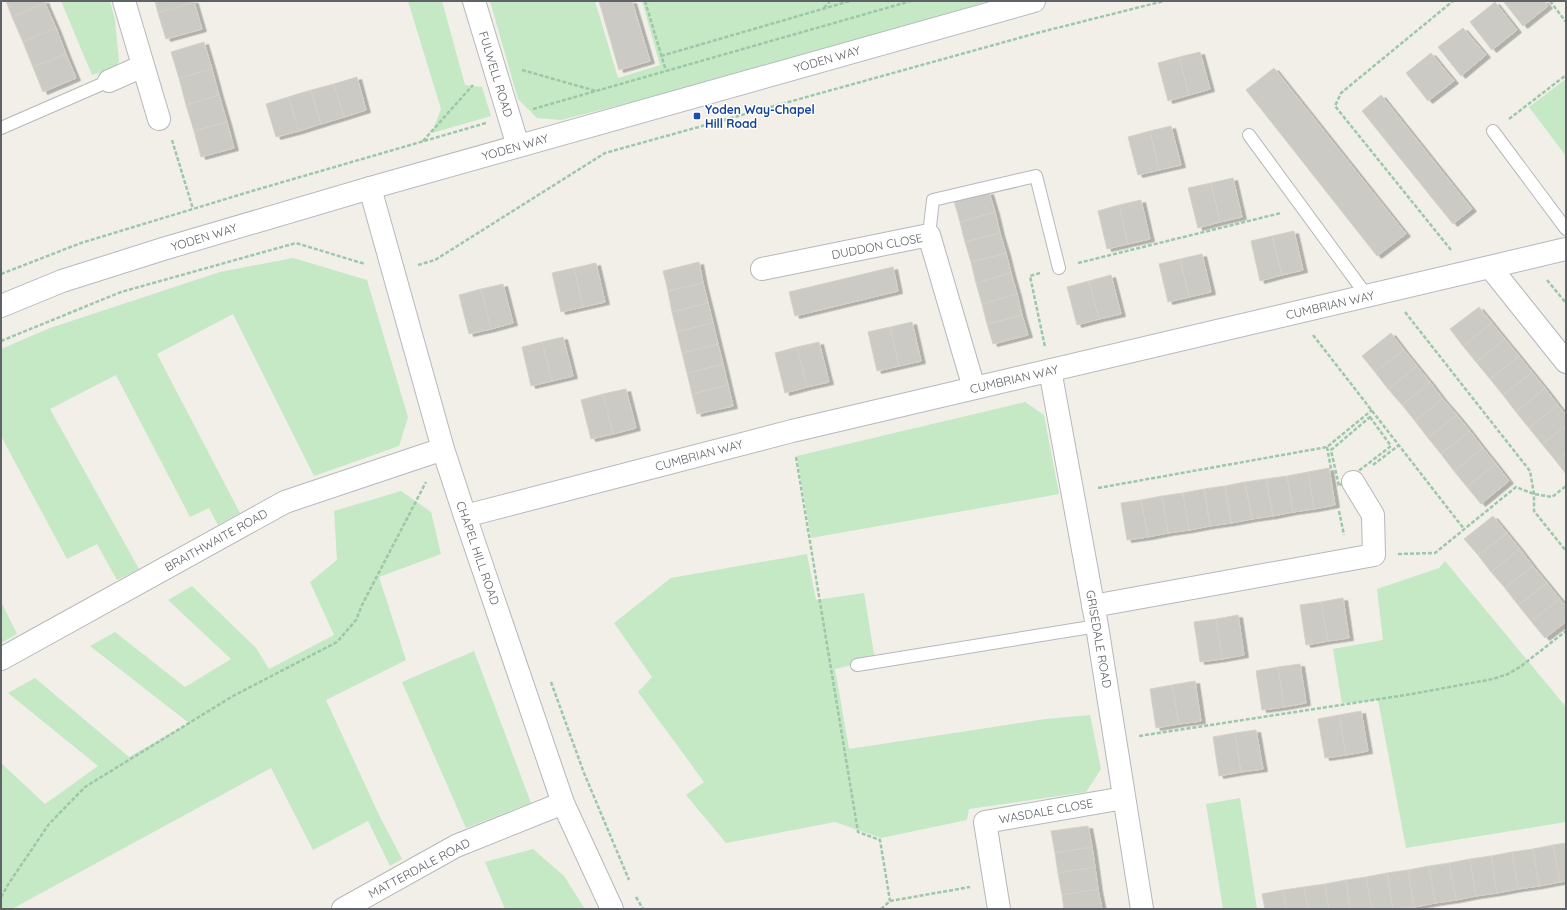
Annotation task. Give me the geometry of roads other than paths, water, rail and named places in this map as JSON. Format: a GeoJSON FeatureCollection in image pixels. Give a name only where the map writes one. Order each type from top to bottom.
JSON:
{"type":"FeatureCollection","features":[{"type":"Feature","properties":{"kind":"street"},"geometry":{"type":"LineString","coordinates":[[124,1],[159,119]]}},
{"type":"Feature","properties":{"kind":"street","name":"FULWELL ROAD"},"geometry":{"type":"LineString","coordinates":[[474,1],[518,146]]}},
{"type":"Feature","properties":{"kind":"street","name":"YODEN WAY"},"geometry":{"type":"LineString","coordinates":[[1,306],[62,281],[163,249],[370,188],[1034,1]]}},
{"type":"Feature","properties":{"kind":"street"},"geometry":{"type":"LineString","coordinates":[[109,81],[143,66]]}},
{"type":"Feature","properties":{"kind":"street","name":"CHAPEL HILL ROAD"},"geometry":{"type":"LineString","coordinates":[[370,188],[443,448],[465,516],[563,802],[612,909]]}},
{"type":"Feature","properties":{"kind":"street","name":"DUDDON CLOSE"},"geometry":{"type":"LineString","coordinates":[[762,269],[929,235],[974,388]]}},
{"type":"Feature","properties":{"kind":"street","name":"CUMBRIAN WAY"},"geometry":{"type":"LineString","coordinates":[[465,516],[792,431],[1566,249]]}},
{"type":"Feature","properties":{"kind":"street"},"geometry":{"type":"LineString","coordinates":[[1490,267],[1566,362]]}},
{"type":"Feature","properties":{"kind":"street","name":"GRISEDALE ROAD"},"geometry":{"type":"LineString","coordinates":[[1050,370],[1095,616],[1142,909]]}},
{"type":"Feature","properties":{"kind":"street","name":"BRAITHWAITE ROAD"},"geometry":{"type":"LineString","coordinates":[[1,659],[285,502],[443,448]]}},
{"type":"Feature","properties":{"kind":"street"},"geometry":{"type":"LineString","coordinates":[[1095,616],[1374,555],[1373,515],[1353,482]]}},
{"type":"Feature","properties":{"kind":"street","name":"WASDALE CLOSE"},"geometry":{"type":"LineString","coordinates":[[999,909],[985,822],[1124,798]]}},
{"type":"Feature","properties":{"kind":"street","name":"MATTERDALE ROAD"},"geometry":{"type":"LineString","coordinates":[[343,909],[456,846],[563,802]]}},
{"type":"Feature","properties":{"kind":"lane"},"geometry":{"type":"LineString","coordinates":[[1,128],[109,81]]}},
{"type":"Feature","properties":{"kind":"lane"},"geometry":{"type":"LineString","coordinates":[[1493,131],[1566,229]]}},
{"type":"Feature","properties":{"kind":"lane"},"geometry":{"type":"LineString","coordinates":[[1249,135],[1367,296]]}},
{"type":"Feature","properties":{"kind":"lane"},"geometry":{"type":"LineString","coordinates":[[929,235],[933,200],[1036,176],[1059,268]]}},
{"type":"Feature","properties":{"kind":"lane"},"geometry":{"type":"LineString","coordinates":[[857,665],[1095,616]]}},
{"type":"Feature","properties":{"kind":"place","name":"Yoden Way-Chapel Hill Road"},"geometry":{"type":"Point","coordinates":[697,116]}}]}
